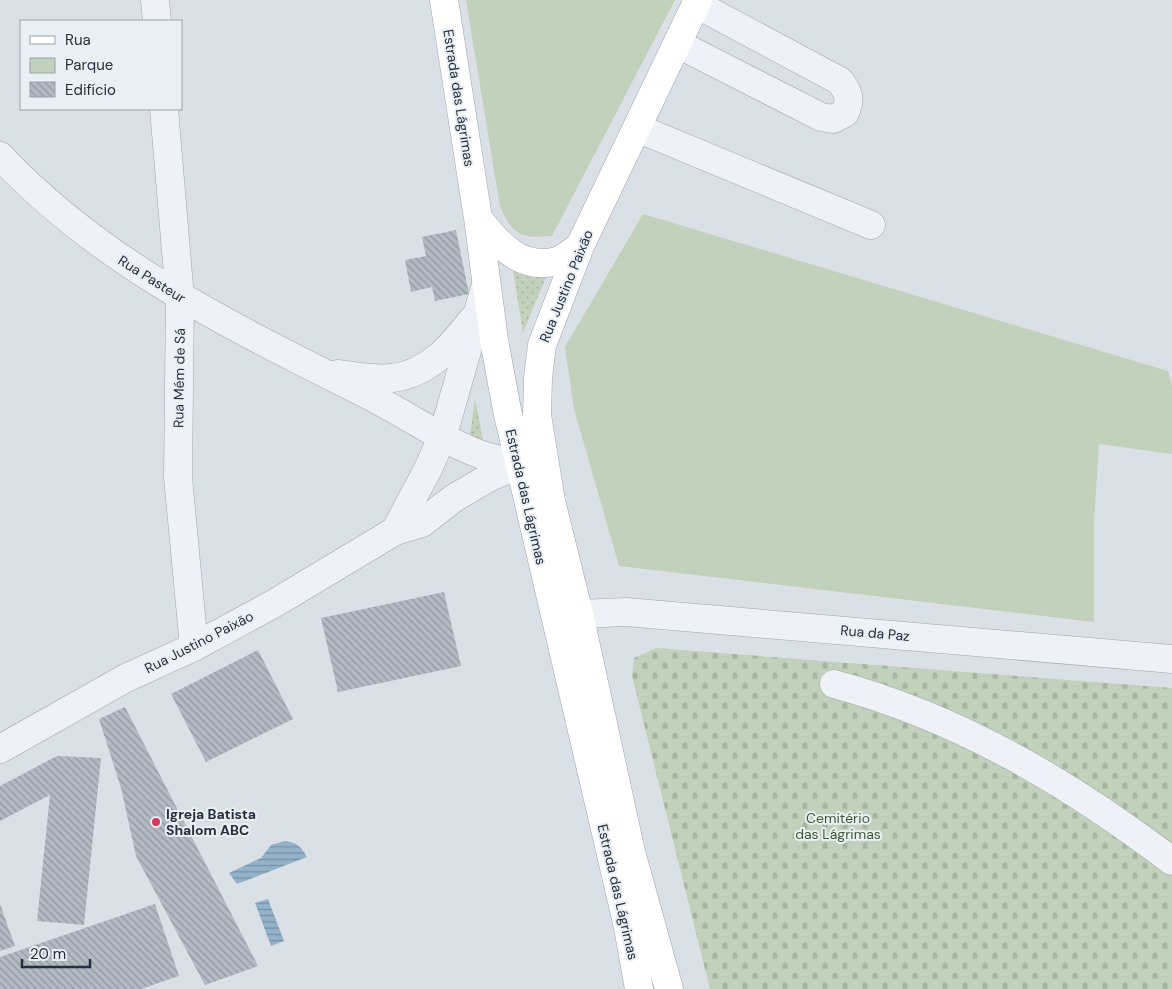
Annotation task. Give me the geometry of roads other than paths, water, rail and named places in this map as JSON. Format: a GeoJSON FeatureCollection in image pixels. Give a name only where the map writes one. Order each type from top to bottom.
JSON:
{"type":"FeatureCollection","features":[{"type":"Feature","properties":{"kind":"main road","name":"Estrada das Lágrimas"},"geometry":{"type":"LineString","coordinates":[[444,0],[478,218],[494,340],[531,462],[628,927],[639,989]]}},
{"type":"Feature","properties":{"kind":"main road","name":"Rua Justino Paixão"},"geometry":{"type":"LineString","coordinates":[[531,462],[537,415],[538,378],[542,345],[580,246],[697,2]]}},
{"type":"Feature","properties":{"kind":"main road"},"geometry":{"type":"LineString","coordinates":[[478,218],[507,252],[527,260],[543,262],[559,260],[580,246]]}},
{"type":"Feature","properties":{"kind":"main road","name":"Estrada das Lágrimas"},"geometry":{"type":"LineString","coordinates":[[531,462],[551,501],[579,614],[631,852],[669,989]]}},
{"type":"Feature","properties":{"kind":"street"},"geometry":{"type":"LineString","coordinates":[[155,0],[157,20]]}},
{"type":"Feature","properties":{"kind":"street"},"geometry":{"type":"LineString","coordinates":[[678,44],[821,117],[833,119],[845,113],[850,102],[848,91],[840,81],[697,2]]}},
{"type":"Feature","properties":{"kind":"street","name":"Rua Mém de Sá"},"geometry":{"type":"LineString","coordinates":[[164,110],[180,298],[178,477],[194,647]]}},
{"type":"Feature","properties":{"kind":"street"},"geometry":{"type":"LineString","coordinates":[[637,128],[872,225]]}},
{"type":"Feature","properties":{"kind":"street","name":"Rua Pasteur"},"geometry":{"type":"LineString","coordinates":[[0,157],[57,212],[121,260],[180,298],[482,455],[531,462]]}},
{"type":"Feature","properties":{"kind":"street"},"geometry":{"type":"LineString","coordinates":[[395,531],[428,470],[443,435],[486,284]]}},
{"type":"Feature","properties":{"kind":"street","name":"Rua Pasteur"},"geometry":{"type":"LineString","coordinates":[[323,373],[392,378],[411,373],[437,360],[479,311]]}},
{"type":"Feature","properties":{"kind":"street","name":"Rua Justino Paixão"},"geometry":{"type":"LineString","coordinates":[[0,749],[126,678],[194,647],[275,603],[395,531],[422,523],[472,488],[531,462]]}},
{"type":"Feature","properties":{"kind":"street","name":"Rua da Paz"},"geometry":{"type":"LineString","coordinates":[[579,614],[626,612],[1172,659]]}},
{"type":"Feature","properties":{"kind":"street"},"geometry":{"type":"LineString","coordinates":[[834,684],[872,694],[918,711],[990,743],[1062,783],[1116,819],[1172,861]]}},
{"type":"Feature","properties":{"kind":"water"},"geometry":{"type":"Polygon","coordinates":[[[285,841],[298,846],[307,857],[237,884],[229,873],[261,858],[271,845],[285,841]]]}},
{"type":"Feature","properties":{"kind":"water"},"geometry":{"type":"Polygon","coordinates":[[[268,899],[284,941],[271,946],[255,903],[268,899]]]}},
{"type":"Feature","properties":{"kind":"place","name":"Igreja Batista Shalom ABC"},"geometry":{"type":"Point","coordinates":[156,822]}},
{"type":"Feature","properties":{"kind":"park label","name":"Cemitério das Lágrimas"},"geometry":{"type":"Point","coordinates":[838,826]}}]}
